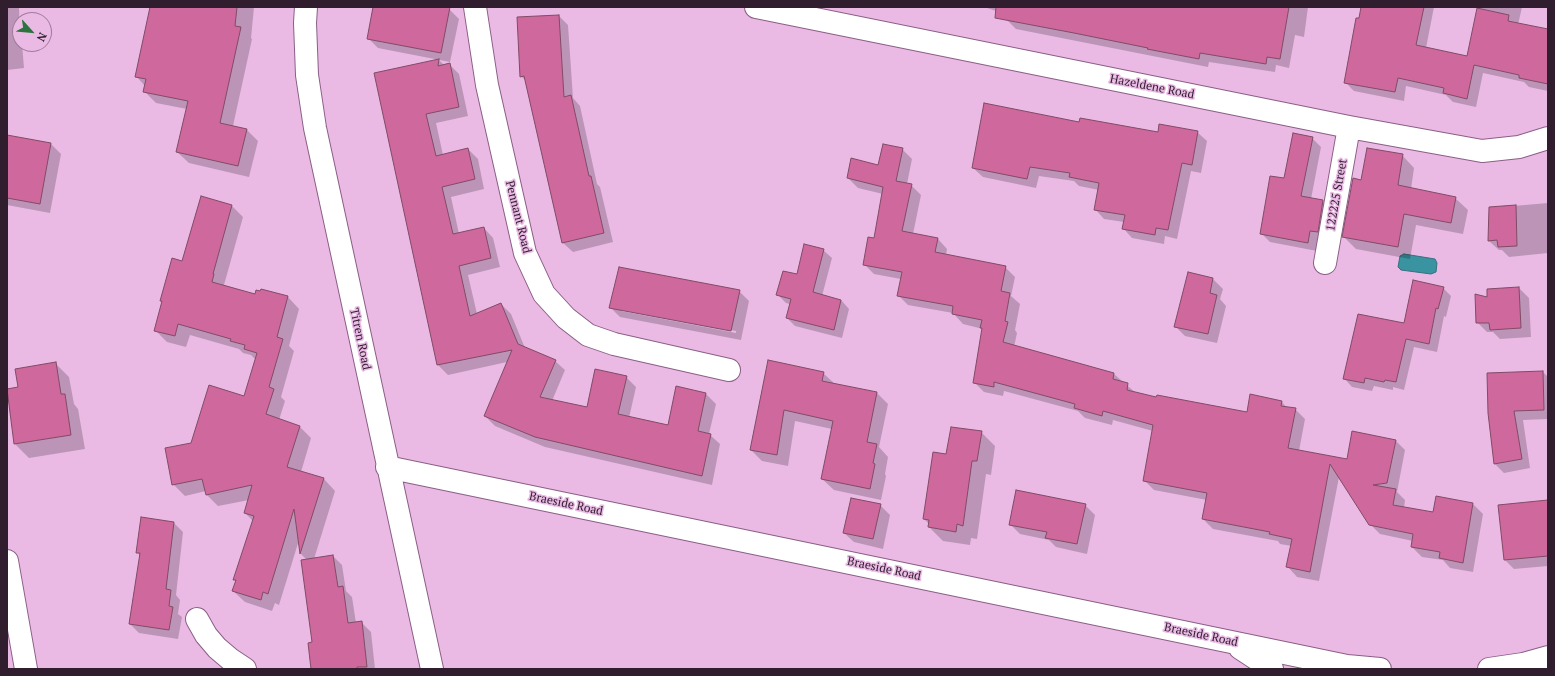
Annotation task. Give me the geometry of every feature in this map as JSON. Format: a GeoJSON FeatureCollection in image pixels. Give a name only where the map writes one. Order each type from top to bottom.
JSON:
{"type":"FeatureCollection","features":[{"type":"Feature","properties":{"kind":"street","name":"Titren Road"},"geometry":{"type":"LineString","coordinates":[[306,7],[305,23],[307,75],[316,128],[387,466],[432,669]]}},
{"type":"Feature","properties":{"kind":"street","name":"Pennant Road"},"geometry":{"type":"LineString","coordinates":[[475,7],[486,85],[525,253],[544,294],[566,318],[588,335],[614,344],[729,370]]}},
{"type":"Feature","properties":{"kind":"street","name":"Hazeldene Road"},"geometry":{"type":"LineString","coordinates":[[756,7],[1350,127],[1482,151],[1519,147],[1548,138]]}},
{"type":"Feature","properties":{"kind":"street","name":"122225 Street"},"geometry":{"type":"LineString","coordinates":[[1325,263],[1350,127]]}},
{"type":"Feature","properties":{"kind":"street","name":"Braeside Road"},"geometry":{"type":"LineString","coordinates":[[387,466],[1347,666],[1380,669]]}},
{"type":"Feature","properties":{"kind":"street"},"geometry":{"type":"LineString","coordinates":[[7,561],[26,669]]}},
{"type":"Feature","properties":{"kind":"street"},"geometry":{"type":"LineString","coordinates":[[197,619],[206,635],[217,648],[245,669]]}},
{"type":"Feature","properties":{"kind":"street"},"geometry":{"type":"LineString","coordinates":[[1228,641],[1272,669]]}},
{"type":"Feature","properties":{"kind":"street"},"geometry":{"type":"LineString","coordinates":[[1490,669],[1523,664],[1548,657]]}},
{"type":"Feature","properties":{"kind":"shaded area"},"geometry":{"type":"Polygon","coordinates":[[[1404,254],[1435,259],[1437,263],[1436,272],[1431,274],[1401,270],[1398,267],[1400,256],[1404,254]]]}},
{"type":"Feature","properties":{"kind":"building"},"geometry":{"type":"Polygon","coordinates":[[[150,7],[237,7],[235,26],[241,27],[220,123],[247,129],[238,166],[176,152],[188,101],[143,92],[146,79],[135,77],[150,7]]]}},
{"type":"Feature","properties":{"kind":"building"},"geometry":{"type":"Polygon","coordinates":[[[373,7],[450,7],[441,53],[367,39],[373,7]]]}},
{"type":"Feature","properties":{"kind":"building"},"geometry":{"type":"Polygon","coordinates":[[[996,7],[1289,7],[1280,59],[1267,57],[1266,64],[1200,53],[1199,59],[995,18],[996,7]]]}},
{"type":"Feature","properties":{"kind":"building"},"geometry":{"type":"Polygon","coordinates":[[[1361,7],[1424,7],[1416,45],[1467,56],[1477,8],[1509,15],[1508,21],[1548,29],[1548,84],[1519,78],[1519,75],[1474,65],[1467,99],[1443,93],[1444,88],[1398,78],[1395,92],[1344,83],[1356,18],[1359,18],[1361,7]]]}},
{"type":"Feature","properties":{"kind":"building"},"geometry":{"type":"Polygon","coordinates":[[[559,15],[564,97],[571,95],[589,176],[591,176],[604,233],[562,243],[524,76],[520,77],[517,17],[559,15]]]}},
{"type":"Feature","properties":{"kind":"building"},"geometry":{"type":"Polygon","coordinates":[[[439,59],[438,66],[450,63],[459,107],[426,114],[436,156],[468,148],[475,179],[442,187],[453,234],[484,227],[491,258],[459,266],[470,316],[501,303],[518,344],[556,360],[540,397],[587,407],[595,369],[627,376],[618,414],[668,425],[676,386],[706,393],[698,431],[711,434],[702,476],[535,437],[484,416],[512,350],[437,365],[374,73],[439,59]]]}},
{"type":"Feature","properties":{"kind":"building"},"geometry":{"type":"Polygon","coordinates":[[[984,103],[1079,122],[1080,118],[1158,132],[1159,124],[1198,131],[1192,165],[1182,163],[1168,230],[1156,228],[1155,235],[1122,229],[1125,215],[1094,210],[1099,183],[1069,177],[1070,173],[1030,167],[1027,179],[972,168],[984,103]]]}},
{"type":"Feature","properties":{"kind":"building"},"geometry":{"type":"Polygon","coordinates":[[[1293,133],[1313,137],[1301,196],[1323,200],[1318,232],[1310,231],[1308,243],[1260,234],[1270,176],[1284,178],[1293,133]]]}},
{"type":"Feature","properties":{"kind":"building"},"geometry":{"type":"Polygon","coordinates":[[[7,135],[51,143],[40,204],[7,198],[7,135]]]}},
{"type":"Feature","properties":{"kind":"building"},"geometry":{"type":"Polygon","coordinates":[[[883,144],[903,148],[896,181],[912,184],[902,231],[938,238],[935,252],[1006,266],[1001,291],[1010,293],[1005,321],[1008,322],[1003,342],[1114,373],[1113,379],[1128,383],[1127,390],[1156,397],[1157,395],[1247,412],[1250,394],[1282,401],[1281,406],[1296,408],[1288,448],[1347,459],[1352,431],[1396,440],[1387,483],[1373,485],[1396,489],[1393,505],[1433,512],[1436,496],[1473,503],[1463,563],[1439,558],[1440,552],[1411,547],[1413,534],[1369,525],[1330,464],[1310,572],[1286,567],[1292,539],[1269,534],[1270,532],[1202,519],[1207,493],[1143,481],[1153,425],[1103,411],[1102,416],[1074,408],[1075,404],[994,382],[994,387],[973,383],[982,320],[952,314],[953,306],[897,296],[902,272],[863,265],[868,237],[874,238],[883,187],[847,178],[851,158],[878,165],[883,144]]]}},
{"type":"Feature","properties":{"kind":"building"},"geometry":{"type":"Polygon","coordinates":[[[1367,148],[1403,154],[1398,185],[1456,197],[1451,223],[1404,214],[1398,247],[1342,237],[1353,178],[1361,180],[1367,148]]]}},
{"type":"Feature","properties":{"kind":"building"},"geometry":{"type":"Polygon","coordinates":[[[201,196],[232,205],[212,282],[255,294],[256,290],[260,291],[261,289],[288,296],[277,337],[283,339],[269,387],[274,389],[266,414],[300,426],[287,467],[324,478],[300,554],[294,509],[268,594],[263,592],[261,600],[232,591],[236,580],[233,580],[254,516],[244,513],[252,485],[206,495],[202,479],[172,485],[165,448],[191,443],[209,385],[244,396],[257,353],[244,349],[245,345],[230,341],[231,339],[178,324],[175,336],[154,331],[162,301],[160,301],[172,258],[182,261],[201,196]]]}},
{"type":"Feature","properties":{"kind":"building"},"geometry":{"type":"Polygon","coordinates":[[[1516,205],[1517,246],[1498,247],[1497,240],[1488,241],[1489,207],[1516,205]]]}},
{"type":"Feature","properties":{"kind":"building"},"geometry":{"type":"Polygon","coordinates":[[[804,244],[824,249],[813,292],[841,300],[834,330],[786,318],[791,299],[776,295],[783,271],[797,274],[804,244]]]}},
{"type":"Feature","properties":{"kind":"building"},"geometry":{"type":"Polygon","coordinates":[[[619,267],[740,290],[731,331],[609,308],[619,267]]]}},
{"type":"Feature","properties":{"kind":"building"},"geometry":{"type":"Polygon","coordinates":[[[1188,272],[1213,278],[1210,293],[1217,295],[1208,334],[1174,327],[1188,272]]]}},
{"type":"Feature","properties":{"kind":"building"},"geometry":{"type":"Polygon","coordinates":[[[1413,280],[1444,287],[1438,309],[1436,308],[1429,344],[1406,339],[1396,382],[1385,380],[1384,382],[1365,378],[1364,383],[1343,379],[1358,314],[1404,323],[1413,280]]]}},
{"type":"Feature","properties":{"kind":"building"},"geometry":{"type":"Polygon","coordinates":[[[1519,287],[1521,328],[1490,330],[1489,323],[1476,323],[1475,294],[1487,297],[1487,289],[1519,287]]]}},
{"type":"Feature","properties":{"kind":"building"},"geometry":{"type":"Polygon","coordinates":[[[768,360],[824,372],[822,381],[877,392],[867,442],[877,444],[870,489],[821,479],[833,421],[784,410],[777,455],[750,450],[768,360]]]}},
{"type":"Feature","properties":{"kind":"building"},"geometry":{"type":"Polygon","coordinates":[[[56,362],[61,394],[65,394],[71,435],[14,444],[7,389],[18,387],[15,369],[56,362]]]}},
{"type":"Feature","properties":{"kind":"building"},"geometry":{"type":"Polygon","coordinates":[[[1543,371],[1544,410],[1514,411],[1522,459],[1494,464],[1488,413],[1487,373],[1543,371]]]}},
{"type":"Feature","properties":{"kind":"building"},"geometry":{"type":"Polygon","coordinates":[[[951,427],[982,431],[977,461],[972,461],[963,526],[957,524],[956,532],[928,527],[929,520],[923,519],[933,452],[946,454],[951,427]]]}},
{"type":"Feature","properties":{"kind":"building"},"geometry":{"type":"Polygon","coordinates":[[[1016,490],[1086,504],[1077,544],[1045,538],[1047,532],[1009,525],[1016,490]]]}},
{"type":"Feature","properties":{"kind":"building"},"geometry":{"type":"Polygon","coordinates":[[[851,498],[881,504],[873,539],[843,533],[851,498]]]}},
{"type":"Feature","properties":{"kind":"building"},"geometry":{"type":"Polygon","coordinates":[[[1548,500],[1548,556],[1504,560],[1498,505],[1548,500]]]}},
{"type":"Feature","properties":{"kind":"building"},"geometry":{"type":"Polygon","coordinates":[[[141,517],[174,522],[166,589],[171,590],[169,606],[173,607],[169,630],[129,624],[140,553],[136,553],[141,517]]]}},
{"type":"Feature","properties":{"kind":"building"},"geometry":{"type":"Polygon","coordinates":[[[333,555],[338,587],[343,586],[348,623],[362,621],[367,667],[357,667],[357,669],[311,669],[308,643],[312,642],[301,560],[333,555]]]}}]}
